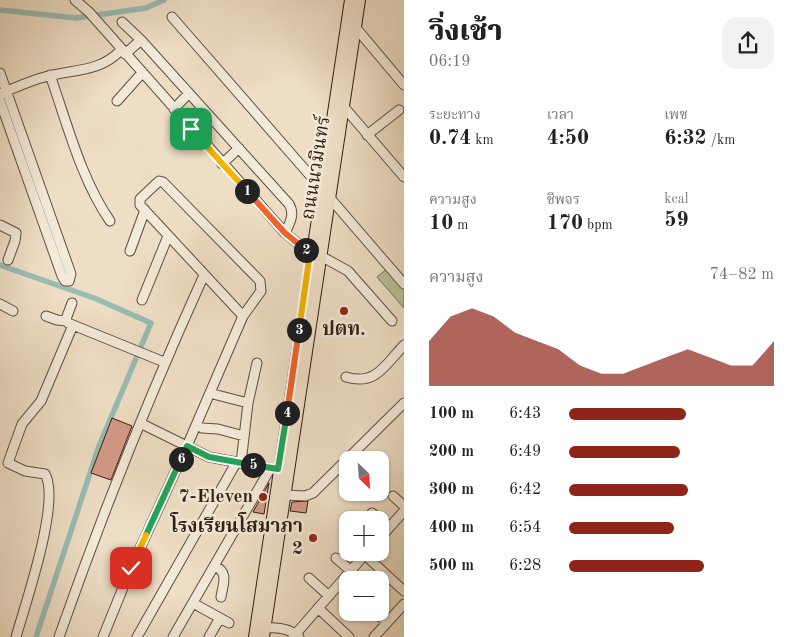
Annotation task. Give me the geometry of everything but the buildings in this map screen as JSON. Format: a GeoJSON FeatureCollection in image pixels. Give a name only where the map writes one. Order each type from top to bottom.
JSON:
{"type":"FeatureCollection","features":[{"type":"Feature","properties":{"kind":"main road","name":"ถนนนวมินทร์"},"geometry":{"type":"LineString","coordinates":[[254,637],[310,253],[350,0]]}},
{"type":"Feature","properties":{"kind":"main road","name":"ถนนนวมินทร์"},"geometry":{"type":"LineString","coordinates":[[265,632],[285,495],[279,469],[321,256],[360,0]]}},
{"type":"Feature","properties":{"kind":"main road"},"geometry":{"type":"LineString","coordinates":[[310,253],[321,256]]}},
{"type":"Feature","properties":{"kind":"street"},"geometry":{"type":"LineString","coordinates":[[75,0],[91,14],[285,233],[310,253]]}},
{"type":"Feature","properties":{"kind":"street"},"geometry":{"type":"LineString","coordinates":[[172,17],[321,188]]}},
{"type":"Feature","properties":{"kind":"street"},"geometry":{"type":"LineString","coordinates":[[122,22],[141,40],[292,209],[291,221],[285,233]]}},
{"type":"Feature","properties":{"kind":"street"},"geometry":{"type":"LineString","coordinates":[[356,28],[404,85]]}},
{"type":"Feature","properties":{"kind":"street"},"geometry":{"type":"LineString","coordinates":[[3,92],[50,75],[107,63],[141,40]]}},
{"type":"Feature","properties":{"kind":"street"},"geometry":{"type":"LineString","coordinates":[[0,73],[3,92],[71,274],[69,282],[65,281],[62,276],[0,101]]}},
{"type":"Feature","properties":{"kind":"street"},"geometry":{"type":"LineString","coordinates":[[117,101],[142,73]]}},
{"type":"Feature","properties":{"kind":"street"},"geometry":{"type":"LineString","coordinates":[[50,75],[84,169],[110,221]]}},
{"type":"Feature","properties":{"kind":"street"},"geometry":{"type":"LineString","coordinates":[[174,109],[189,93]]}},
{"type":"Feature","properties":{"kind":"street"},"geometry":{"type":"LineString","coordinates":[[344,107],[367,135],[403,173]]}},
{"type":"Feature","properties":{"kind":"street"},"geometry":{"type":"LineString","coordinates":[[367,135],[399,110]]}},
{"type":"Feature","properties":{"kind":"street"},"geometry":{"type":"LineString","coordinates":[[222,164],[239,148]]}},
{"type":"Feature","properties":{"kind":"street"},"geometry":{"type":"LineString","coordinates":[[103,637],[131,568],[187,446],[243,316],[261,291],[260,281],[163,182],[155,183],[140,199],[140,205],[243,316]]}},
{"type":"Feature","properties":{"kind":"street"},"geometry":{"type":"LineString","coordinates":[[330,198],[404,284]]}},
{"type":"Feature","properties":{"kind":"street"},"geometry":{"type":"LineString","coordinates":[[130,251],[144,210]]}},
{"type":"Feature","properties":{"kind":"street"},"geometry":{"type":"LineString","coordinates":[[0,225],[16,233],[8,260]]}},
{"type":"Feature","properties":{"kind":"street"},"geometry":{"type":"LineString","coordinates":[[142,300],[168,236]]}},
{"type":"Feature","properties":{"kind":"street"},"geometry":{"type":"LineString","coordinates":[[321,256],[348,271],[392,321]]}},
{"type":"Feature","properties":{"kind":"street"},"geometry":{"type":"LineString","coordinates":[[59,637],[164,362],[204,275]]}},
{"type":"Feature","properties":{"kind":"street"},"geometry":{"type":"LineString","coordinates":[[16,637],[41,548],[49,498],[45,474],[25,471],[8,463],[22,424],[41,401],[70,323],[72,303]]}},
{"type":"Feature","properties":{"kind":"street"},"geometry":{"type":"LineString","coordinates":[[0,304],[13,311]]}},
{"type":"Feature","properties":{"kind":"street"},"geometry":{"type":"LineString","coordinates":[[46,316],[70,323],[164,362]]}},
{"type":"Feature","properties":{"kind":"street"},"geometry":{"type":"LineString","coordinates":[[346,376],[364,380],[372,378],[404,345]]}},
{"type":"Feature","properties":{"kind":"street"},"geometry":{"type":"LineString","coordinates":[[137,637],[238,463],[257,363]]}},
{"type":"Feature","properties":{"kind":"street"},"geometry":{"type":"LineString","coordinates":[[213,394],[248,403]]}},
{"type":"Feature","properties":{"kind":"street"},"geometry":{"type":"LineString","coordinates":[[285,495],[305,496],[312,493],[401,406]]}},
{"type":"Feature","properties":{"kind":"street"},"geometry":{"type":"LineString","coordinates":[[140,423],[209,457],[279,469],[215,566],[176,636]]}},
{"type":"Feature","properties":{"kind":"street"},"geometry":{"type":"LineString","coordinates":[[202,428],[244,436]]}},
{"type":"Feature","properties":{"kind":"street"},"geometry":{"type":"LineString","coordinates":[[393,496],[404,506]]}},
{"type":"Feature","properties":{"kind":"street"},"geometry":{"type":"LineString","coordinates":[[390,528],[404,511]]}},
{"type":"Feature","properties":{"kind":"street"},"geometry":{"type":"LineString","coordinates":[[336,558],[350,571],[359,561]]}},
{"type":"Feature","properties":{"kind":"street"},"geometry":{"type":"LineString","coordinates":[[372,561],[404,590]]}},
{"type":"Feature","properties":{"kind":"street"},"geometry":{"type":"LineString","coordinates":[[215,566],[222,569],[225,576],[221,597]]}},
{"type":"Feature","properties":{"kind":"street"},"geometry":{"type":"LineString","coordinates":[[309,578],[329,596]]}},
{"type":"Feature","properties":{"kind":"street"},"geometry":{"type":"LineString","coordinates":[[265,632],[281,628],[296,636],[318,608],[339,588]]}},
{"type":"Feature","properties":{"kind":"street"},"geometry":{"type":"LineString","coordinates":[[193,603],[225,620],[210,637]]}},
{"type":"Feature","properties":{"kind":"street"},"geometry":{"type":"LineString","coordinates":[[374,637],[404,604]]}},
{"type":"Feature","properties":{"kind":"street"},"geometry":{"type":"LineString","coordinates":[[318,608],[349,637]]}},
{"type":"Feature","properties":{"kind":"green space"},"geometry":{"type":"Polygon","coordinates":[[[388,268],[404,287],[404,308],[377,277],[388,268]]]}},
{"type":"Feature","properties":{"kind":"waterway"},"geometry":{"type":"LineString","coordinates":[[0,10],[76,18],[146,8],[164,0]]}},
{"type":"Feature","properties":{"kind":"waterway"},"geometry":{"type":"LineString","coordinates":[[0,265],[94,298],[151,323],[99,446],[36,637]]}},
{"type":"Feature","properties":{"kind":"place","name":"ปตท."},"geometry":{"type":"Point","coordinates":[344,311]}},
{"type":"Feature","properties":{"kind":"place","name":"7-Eleven"},"geometry":{"type":"Point","coordinates":[263,497]}},
{"type":"Feature","properties":{"kind":"place","name":"โรงเรียนโสมาภา 2"},"geometry":{"type":"Point","coordinates":[313,538]}},
{"type":"Feature","properties":{"kind":"route"},"geometry":{"type":"LineString","coordinates":[[131,568],[187,446],[216,459],[278,469],[310,253],[285,233],[191,129]]}}]}
